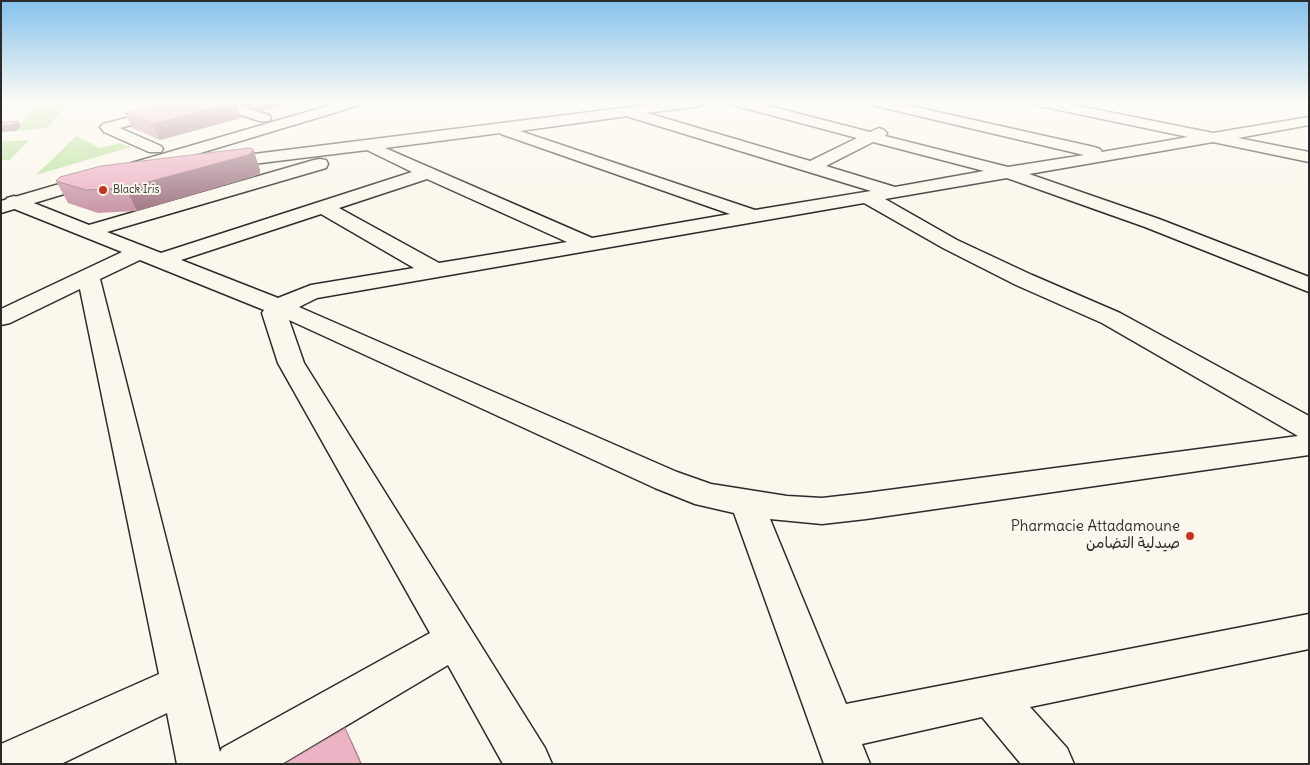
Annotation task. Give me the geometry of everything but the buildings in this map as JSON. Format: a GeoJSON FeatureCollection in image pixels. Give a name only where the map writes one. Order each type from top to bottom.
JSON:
{"type":"FeatureCollection","features":[{"type":"Feature","properties":{"kind":"street"},"geometry":{"type":"LineString","coordinates":[[130,138],[155,148]]}},
{"type":"Feature","properties":{"kind":"street"},"geometry":{"type":"LineString","coordinates":[[6,201],[155,148],[192,138]]}},
{"type":"Feature","properties":{"kind":"street"},"geometry":{"type":"LineString","coordinates":[[6,201],[94,178],[232,138]]}},
{"type":"Feature","properties":{"kind":"street"},"geometry":{"type":"LineString","coordinates":[[94,178],[436,138]]}},
{"type":"Feature","properties":{"kind":"street"},"geometry":{"type":"LineString","coordinates":[[524,138],[753,216]]}},
{"type":"Feature","properties":{"kind":"street"},"geometry":{"type":"LineString","coordinates":[[712,138],[893,192]]}},
{"type":"Feature","properties":{"kind":"street"},"geometry":{"type":"LineString","coordinates":[[811,167],[870,138]]}},
{"type":"Feature","properties":{"kind":"street"},"geometry":{"type":"LineString","coordinates":[[874,138],[1006,172],[1152,223],[1309,285]]}},
{"type":"Feature","properties":{"kind":"street"},"geometry":{"type":"LineString","coordinates":[[1032,138],[1107,155]]}},
{"type":"Feature","properties":{"kind":"street"},"geometry":{"type":"LineString","coordinates":[[529,764],[291,363],[274,313],[280,307],[312,292],[1006,172],[1219,138],[1309,157]]}},
{"type":"Feature","properties":{"kind":"street"},"geometry":{"type":"LineString","coordinates":[[88,232],[376,146],[427,173],[588,244]]}},
{"type":"Feature","properties":{"kind":"street"},"geometry":{"type":"LineString","coordinates":[[1,318],[88,276],[150,256],[323,207],[427,173]]}},
{"type":"Feature","properties":{"kind":"street"},"geometry":{"type":"LineString","coordinates":[[866,196],[950,244],[1024,280],[1111,318],[1309,429]]}},
{"type":"Feature","properties":{"kind":"street"},"geometry":{"type":"LineString","coordinates":[[6,201],[280,307],[666,480],[707,495],[748,503],[787,509],[822,511],[1309,445]]}},
{"type":"Feature","properties":{"kind":"street"},"geometry":{"type":"LineString","coordinates":[[323,207],[436,271]]}},
{"type":"Feature","properties":{"kind":"street"},"geometry":{"type":"LineString","coordinates":[[88,276],[180,685],[200,764]]}},
{"type":"Feature","properties":{"kind":"street"},"geometry":{"type":"LineString","coordinates":[[748,503],[840,746],[990,695],[1309,631]]}},
{"type":"Feature","properties":{"kind":"street"},"geometry":{"type":"LineString","coordinates":[[238,764],[455,639]]}},
{"type":"Feature","properties":{"kind":"street"},"geometry":{"type":"LineString","coordinates":[[10,764],[180,685]]}},
{"type":"Feature","properties":{"kind":"street"},"geometry":{"type":"LineString","coordinates":[[990,695],[1051,764]]}},
{"type":"Feature","properties":{"kind":"green space"},"geometry":{"type":"Polygon","coordinates":[[[74,138],[79,138],[100,148],[119,143],[131,147],[36,175],[74,138]]]}},
{"type":"Feature","properties":{"kind":"green space"},"geometry":{"type":"Polygon","coordinates":[[[29,140],[10,160],[1,160],[1,142],[29,140]]]}},
{"type":"Feature","properties":{"kind":"place","name":"Black Iris"},"geometry":{"type":"Point","coordinates":[103,190]}},
{"type":"Feature","properties":{"kind":"place","name":"Pharmacie Attadamoune صيدلية التضامن"},"geometry":{"type":"Point","coordinates":[1190,536]}}]}
